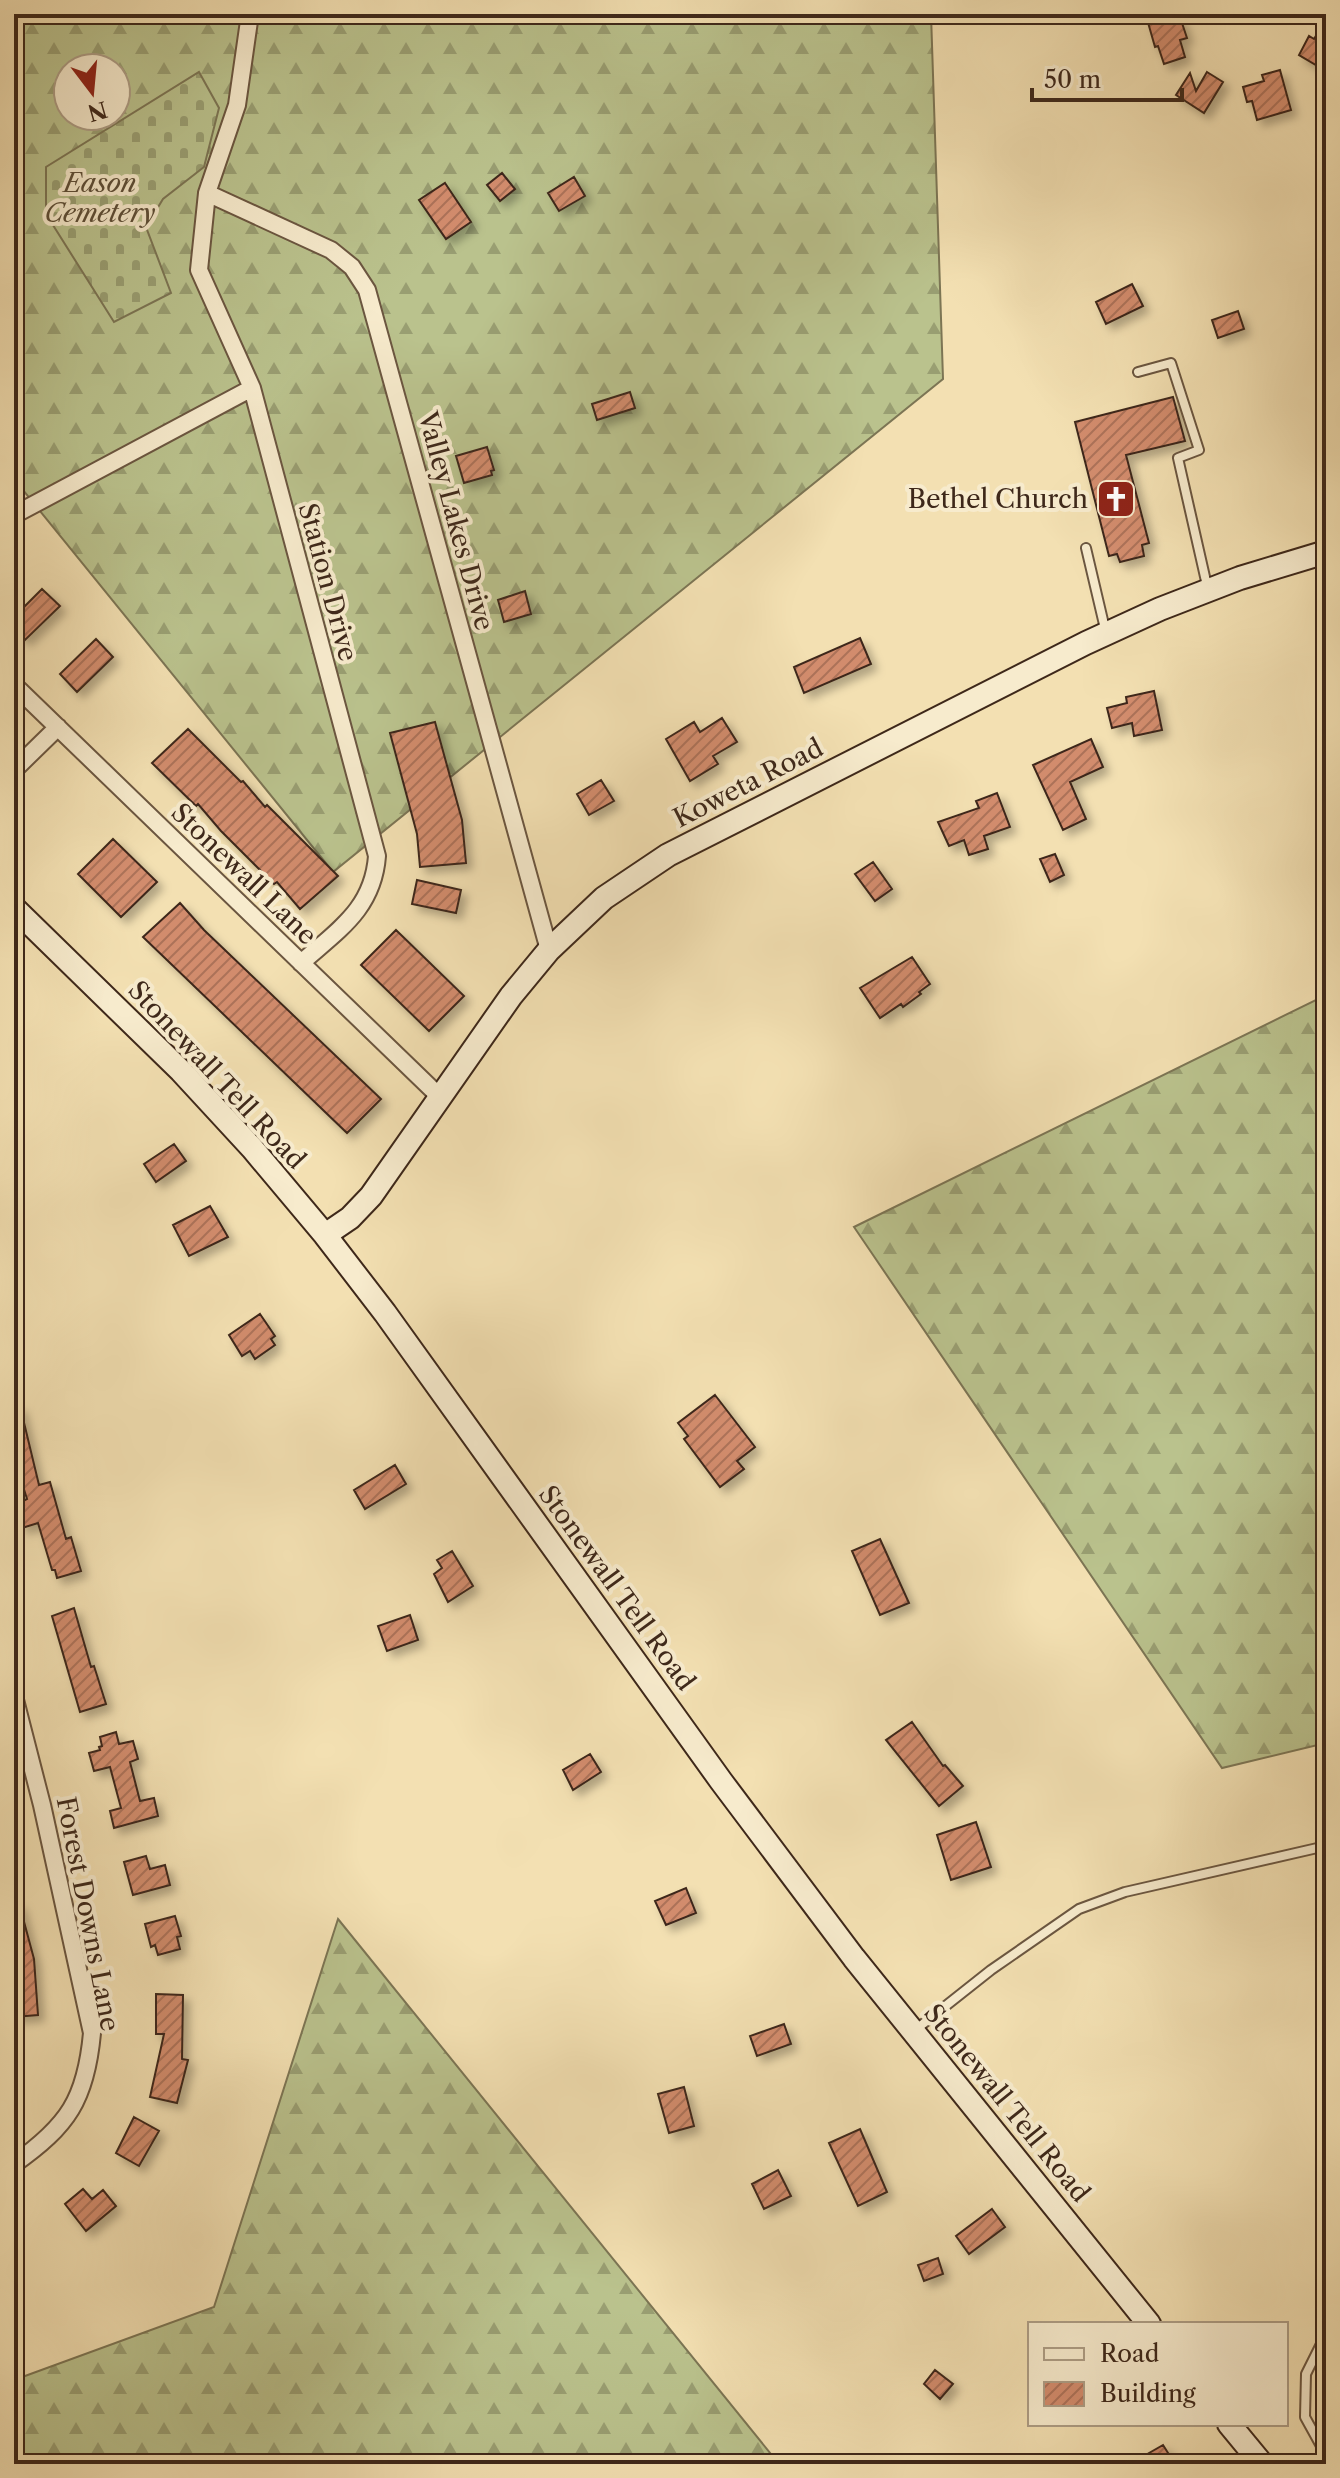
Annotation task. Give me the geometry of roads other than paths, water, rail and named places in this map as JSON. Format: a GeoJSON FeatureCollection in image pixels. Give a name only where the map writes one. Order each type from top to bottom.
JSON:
{"type":"FeatureCollection","features":[{"type":"Feature","properties":{"kind":"street","name":"Station Drive"},"geometry":{"type":"LineString","coordinates":[[250,14],[237,105],[207,193],[199,270],[252,388],[377,856],[369,894],[349,920],[301,963]]}},
{"type":"Feature","properties":{"kind":"street","name":"Valley Lakes Drive"},"geometry":{"type":"LineString","coordinates":[[207,193],[331,250],[352,267],[367,290],[549,950]]}},
{"type":"Feature","properties":{"kind":"street"},"geometry":{"type":"LineString","coordinates":[[14,515],[252,388]]}},
{"type":"Feature","properties":{"kind":"street","name":"Koweta Road"},"geometry":{"type":"LineString","coordinates":[[325,1235],[350,1218],[371,1196],[511,996],[549,950],[604,898],[668,855],[1107,634],[1240,578],[1326,552]]}},
{"type":"Feature","properties":{"kind":"street","name":"Stonewall Lane"},"geometry":{"type":"LineString","coordinates":[[14,685],[440,1097]]}},
{"type":"Feature","properties":{"kind":"street"},"geometry":{"type":"LineString","coordinates":[[14,770],[58,727]]}},
{"type":"Feature","properties":{"kind":"street","name":"Stonewall Tell Road"},"geometry":{"type":"LineString","coordinates":[[14,908],[181,1071],[252,1148],[325,1235],[385,1313],[730,1794],[913,2031],[1147,2322]]}},
{"type":"Feature","properties":{"kind":"street","name":"Forest Downs Lane"},"geometry":{"type":"LineString","coordinates":[[14,1696],[42,1805],[92,2033],[89,2067],[79,2098],[63,2123],[14,2164]]}},
{"type":"Feature","properties":{"kind":"street"},"geometry":{"type":"LineString","coordinates":[[1231,2426],[1262,2464]]}},
{"type":"Feature","properties":{"kind":"lane"},"geometry":{"type":"LineString","coordinates":[[1138,372],[1171,363],[1199,450],[1178,458],[1208,590]]}},
{"type":"Feature","properties":{"kind":"lane"},"geometry":{"type":"LineString","coordinates":[[1086,548],[1107,634]]}},
{"type":"Feature","properties":{"kind":"lane"},"geometry":{"type":"LineString","coordinates":[[913,2031],[991,1970],[1079,1909],[1125,1892],[1326,1846]]}},
{"type":"Feature","properties":{"kind":"lane"},"geometry":{"type":"LineString","coordinates":[[1326,2334],[1306,2374],[1305,2417],[1326,2455]]}},
{"type":"Feature","properties":{"kind":"place","name":"Bethel Church"},"geometry":{"type":"Point","coordinates":[1116,499]}},
{"type":"Feature","properties":{"kind":"park label","name":"Eason Cemetery"},"geometry":{"type":"Point","coordinates":[100,198]}}]}
